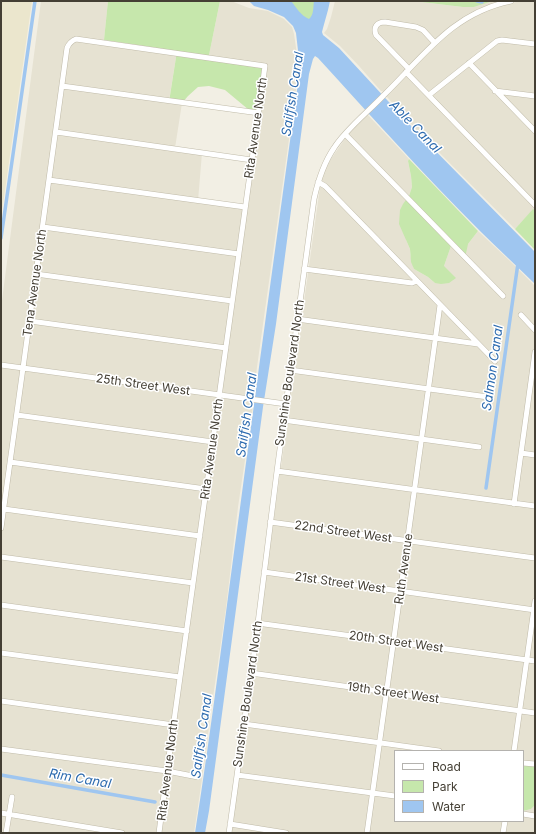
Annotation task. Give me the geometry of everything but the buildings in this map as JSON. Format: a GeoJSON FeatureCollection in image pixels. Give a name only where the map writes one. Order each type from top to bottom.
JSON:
{"type":"FeatureCollection","features":[{"type":"Feature","properties":{"kind":"street","name":"Sunshine Boulevard North"},"geometry":{"type":"LineString","coordinates":[[229,833],[258,623],[290,370],[314,199],[318,182],[327,159],[345,134],[385,95],[434,42],[454,26],[477,12],[497,4],[511,1]]}},
{"type":"Feature","properties":{"kind":"street"},"geometry":{"type":"LineString","coordinates":[[434,42],[423,30],[416,27],[381,22],[375,26],[374,30],[376,35],[429,95],[535,205]]}},
{"type":"Feature","properties":{"kind":"street","name":"Rita Avenue North"},"geometry":{"type":"LineString","coordinates":[[72,40],[76,39],[265,66],[159,833]]}},
{"type":"Feature","properties":{"kind":"street","name":"Tena Avenue North"},"geometry":{"type":"LineString","coordinates":[[1,528],[67,48],[72,40]]}},
{"type":"Feature","properties":{"kind":"street"},"geometry":{"type":"LineString","coordinates":[[429,95],[497,41],[502,40],[535,44]]}},
{"type":"Feature","properties":{"kind":"street"},"geometry":{"type":"LineString","coordinates":[[469,63],[535,131]]}},
{"type":"Feature","properties":{"kind":"street"},"geometry":{"type":"LineString","coordinates":[[62,86],[259,113]]}},
{"type":"Feature","properties":{"kind":"street"},"geometry":{"type":"LineString","coordinates":[[495,90],[535,96]]}},
{"type":"Feature","properties":{"kind":"street"},"geometry":{"type":"LineString","coordinates":[[56,132],[252,160]]}},
{"type":"Feature","properties":{"kind":"street"},"geometry":{"type":"LineString","coordinates":[[345,134],[503,296]]}},
{"type":"Feature","properties":{"kind":"street"},"geometry":{"type":"LineString","coordinates":[[49,180],[245,207]]}},
{"type":"Feature","properties":{"kind":"street"},"geometry":{"type":"LineString","coordinates":[[318,182],[324,186],[495,361]]}},
{"type":"Feature","properties":{"kind":"street"},"geometry":{"type":"LineString","coordinates":[[43,227],[239,254]]}},
{"type":"Feature","properties":{"kind":"street"},"geometry":{"type":"LineString","coordinates":[[304,269],[412,284],[417,281]]}},
{"type":"Feature","properties":{"kind":"street"},"geometry":{"type":"LineString","coordinates":[[36,274],[232,301]]}},
{"type":"Feature","properties":{"kind":"street","name":"Ruth Avenue"},"geometry":{"type":"LineString","coordinates":[[367,833],[440,305]]}},
{"type":"Feature","properties":{"kind":"street"},"geometry":{"type":"LineString","coordinates":[[521,315],[535,330]]}},
{"type":"Feature","properties":{"kind":"street"},"geometry":{"type":"LineString","coordinates":[[297,319],[478,344]]}},
{"type":"Feature","properties":{"kind":"street"},"geometry":{"type":"LineString","coordinates":[[30,321],[226,348]]}},
{"type":"Feature","properties":{"kind":"street"},"geometry":{"type":"LineString","coordinates":[[514,504],[535,352]]}},
{"type":"Feature","properties":{"kind":"street","name":"25th Street West"},"geometry":{"type":"LineString","coordinates":[[1,365],[286,404]]}},
{"type":"Feature","properties":{"kind":"street"},"geometry":{"type":"LineString","coordinates":[[290,370],[488,397]]}},
{"type":"Feature","properties":{"kind":"street"},"geometry":{"type":"LineString","coordinates":[[528,402],[535,403]]}},
{"type":"Feature","properties":{"kind":"street"},"geometry":{"type":"LineString","coordinates":[[17,415],[213,442]]}},
{"type":"Feature","properties":{"kind":"street"},"geometry":{"type":"LineString","coordinates":[[284,420],[479,447]]}},
{"type":"Feature","properties":{"kind":"street"},"geometry":{"type":"LineString","coordinates":[[521,453],[535,455]]}},
{"type":"Feature","properties":{"kind":"street"},"geometry":{"type":"LineString","coordinates":[[10,462],[206,489]]}},
{"type":"Feature","properties":{"kind":"street"},"geometry":{"type":"LineString","coordinates":[[277,471],[535,506]]}},
{"type":"Feature","properties":{"kind":"street"},"geometry":{"type":"LineString","coordinates":[[4,509],[200,536]]}},
{"type":"Feature","properties":{"kind":"street","name":"22nd Street West"},"geometry":{"type":"LineString","coordinates":[[270,522],[535,558]]}},
{"type":"Feature","properties":{"kind":"street"},"geometry":{"type":"LineString","coordinates":[[1,557],[193,583]]}},
{"type":"Feature","properties":{"kind":"street","name":"21st Street West"},"geometry":{"type":"LineString","coordinates":[[264,572],[534,610]]}},
{"type":"Feature","properties":{"kind":"street"},"geometry":{"type":"LineString","coordinates":[[514,750],[535,601]]}},
{"type":"Feature","properties":{"kind":"street"},"geometry":{"type":"LineString","coordinates":[[1,605],[187,630]]}},
{"type":"Feature","properties":{"kind":"street","name":"20th Street West"},"geometry":{"type":"LineString","coordinates":[[258,623],[535,661]]}},
{"type":"Feature","properties":{"kind":"street"},"geometry":{"type":"LineString","coordinates":[[1,653],[180,677]]}},
{"type":"Feature","properties":{"kind":"street","name":"19th Street West"},"geometry":{"type":"LineString","coordinates":[[251,673],[535,713]]}},
{"type":"Feature","properties":{"kind":"street"},"geometry":{"type":"LineString","coordinates":[[1,701],[174,725]]}},
{"type":"Feature","properties":{"kind":"street"},"geometry":{"type":"LineString","coordinates":[[244,724],[432,750]]}},
{"type":"Feature","properties":{"kind":"street"},"geometry":{"type":"LineString","coordinates":[[1,749],[198,776]]}},
{"type":"Feature","properties":{"kind":"street"},"geometry":{"type":"LineString","coordinates":[[524,763],[535,764]]}},
{"type":"Feature","properties":{"kind":"street"},"geometry":{"type":"LineString","coordinates":[[237,775],[394,796]]}},
{"type":"Feature","properties":{"kind":"street"},"geometry":{"type":"LineString","coordinates":[[6,833],[12,796]]}},
{"type":"Feature","properties":{"kind":"street"},"geometry":{"type":"LineString","coordinates":[[1,813],[122,833]]}},
{"type":"Feature","properties":{"kind":"street"},"geometry":{"type":"LineString","coordinates":[[524,814],[535,816]]}},
{"type":"Feature","properties":{"kind":"street"},"geometry":{"type":"LineString","coordinates":[[503,833],[505,822]]}},
{"type":"Feature","properties":{"kind":"street"},"geometry":{"type":"LineString","coordinates":[[230,824],[286,833]]}},
{"type":"Feature","properties":{"kind":"shaded area"},"geometry":{"type":"Polygon","coordinates":[[[1,1],[32,1],[1,218],[1,1]]]}},
{"type":"Feature","properties":{"kind":"shaded area"},"geometry":{"type":"Polygon","coordinates":[[[41,1],[108,1],[104,40],[177,51],[169,101],[182,103],[175,148],[202,153],[198,201],[243,206],[260,106],[262,68],[208,60],[220,1],[231,1],[249,8],[268,11],[284,19],[292,27],[294,34],[299,68],[194,833],[1,833],[1,308],[41,1]]]}},
{"type":"Feature","properties":{"kind":"shaded area"},"geometry":{"type":"Polygon","coordinates":[[[335,1],[413,1],[474,7],[493,1],[502,1],[477,10],[450,27],[429,45],[385,92],[381,91],[340,46],[324,33],[327,29],[335,1]]]}},
{"type":"Feature","properties":{"kind":"shaded area"},"geometry":{"type":"Polygon","coordinates":[[[535,1],[535,211],[533,210],[515,229],[413,126],[387,96],[431,48],[458,25],[487,10],[509,3],[535,1]]]}},
{"type":"Feature","properties":{"kind":"shaded area"},"geometry":{"type":"Polygon","coordinates":[[[367,114],[409,159],[408,161],[412,187],[409,196],[406,240],[410,249],[414,269],[435,283],[444,266],[451,246],[468,244],[478,231],[535,286],[535,766],[524,765],[524,750],[394,750],[394,822],[524,822],[524,811],[531,809],[535,805],[535,833],[230,833],[321,180],[326,166],[347,136],[367,114]]]}},
{"type":"Feature","properties":{"kind":"green space"},"geometry":{"type":"Polygon","coordinates":[[[108,1],[220,1],[208,60],[262,68],[259,113],[249,110],[225,90],[209,86],[198,87],[182,103],[169,102],[177,51],[104,40],[108,1]]]}},
{"type":"Feature","properties":{"kind":"green space"},"geometry":{"type":"Polygon","coordinates":[[[266,1],[317,1],[309,34],[266,1]]]}},
{"type":"Feature","properties":{"kind":"green space"},"geometry":{"type":"Polygon","coordinates":[[[413,1],[493,1],[474,7],[463,7],[413,1]]]}},
{"type":"Feature","properties":{"kind":"green space"},"geometry":{"type":"Polygon","coordinates":[[[409,159],[478,231],[468,244],[465,258],[451,246],[444,266],[456,278],[449,283],[435,283],[414,269],[411,262],[410,249],[399,224],[400,210],[409,196],[412,187],[408,161],[409,159]]]}},
{"type":"Feature","properties":{"kind":"green space"},"geometry":{"type":"Polygon","coordinates":[[[533,209],[535,211],[535,250],[515,229],[533,209]]]}},
{"type":"Feature","properties":{"kind":"green space"},"geometry":{"type":"Polygon","coordinates":[[[524,765],[535,766],[535,805],[531,809],[524,811],[524,765]]]}},
{"type":"Feature","properties":{"kind":"water"},"geometry":{"type":"Polygon","coordinates":[[[249,1],[291,1],[301,14],[309,19],[313,13],[314,1],[330,1],[322,32],[323,35],[339,48],[412,127],[535,252],[535,284],[480,231],[315,56],[309,74],[209,811],[205,833],[195,833],[213,711],[300,68],[296,33],[293,26],[284,17],[254,6],[249,1]]]}},
{"type":"Feature","properties":{"kind":"waterway"},"geometry":{"type":"LineString","coordinates":[[1,238],[35,1]]}},
{"type":"Feature","properties":{"kind":"waterway"},"geometry":{"type":"LineString","coordinates":[[477,1],[482,2]]}},
{"type":"Feature","properties":{"kind":"waterway","name":"Salmon Canal"},"geometry":{"type":"LineString","coordinates":[[486,488],[518,263]]}},
{"type":"Feature","properties":{"kind":"waterway","name":"Rim Canal"},"geometry":{"type":"LineString","coordinates":[[1,775],[155,802]]}},
{"type":"Feature","properties":{"kind":"water label","name":"Sailfish Canal"},"geometry":{"type":"Point","coordinates":[293,94]}},
{"type":"Feature","properties":{"kind":"water label","name":"Able Canal"},"geometry":{"type":"Point","coordinates":[415,127]}},
{"type":"Feature","properties":{"kind":"water label","name":"Sailfish Canal"},"geometry":{"type":"Point","coordinates":[247,415]}},
{"type":"Feature","properties":{"kind":"water label","name":"Sailfish Canal"},"geometry":{"type":"Point","coordinates":[202,736]}}]}
